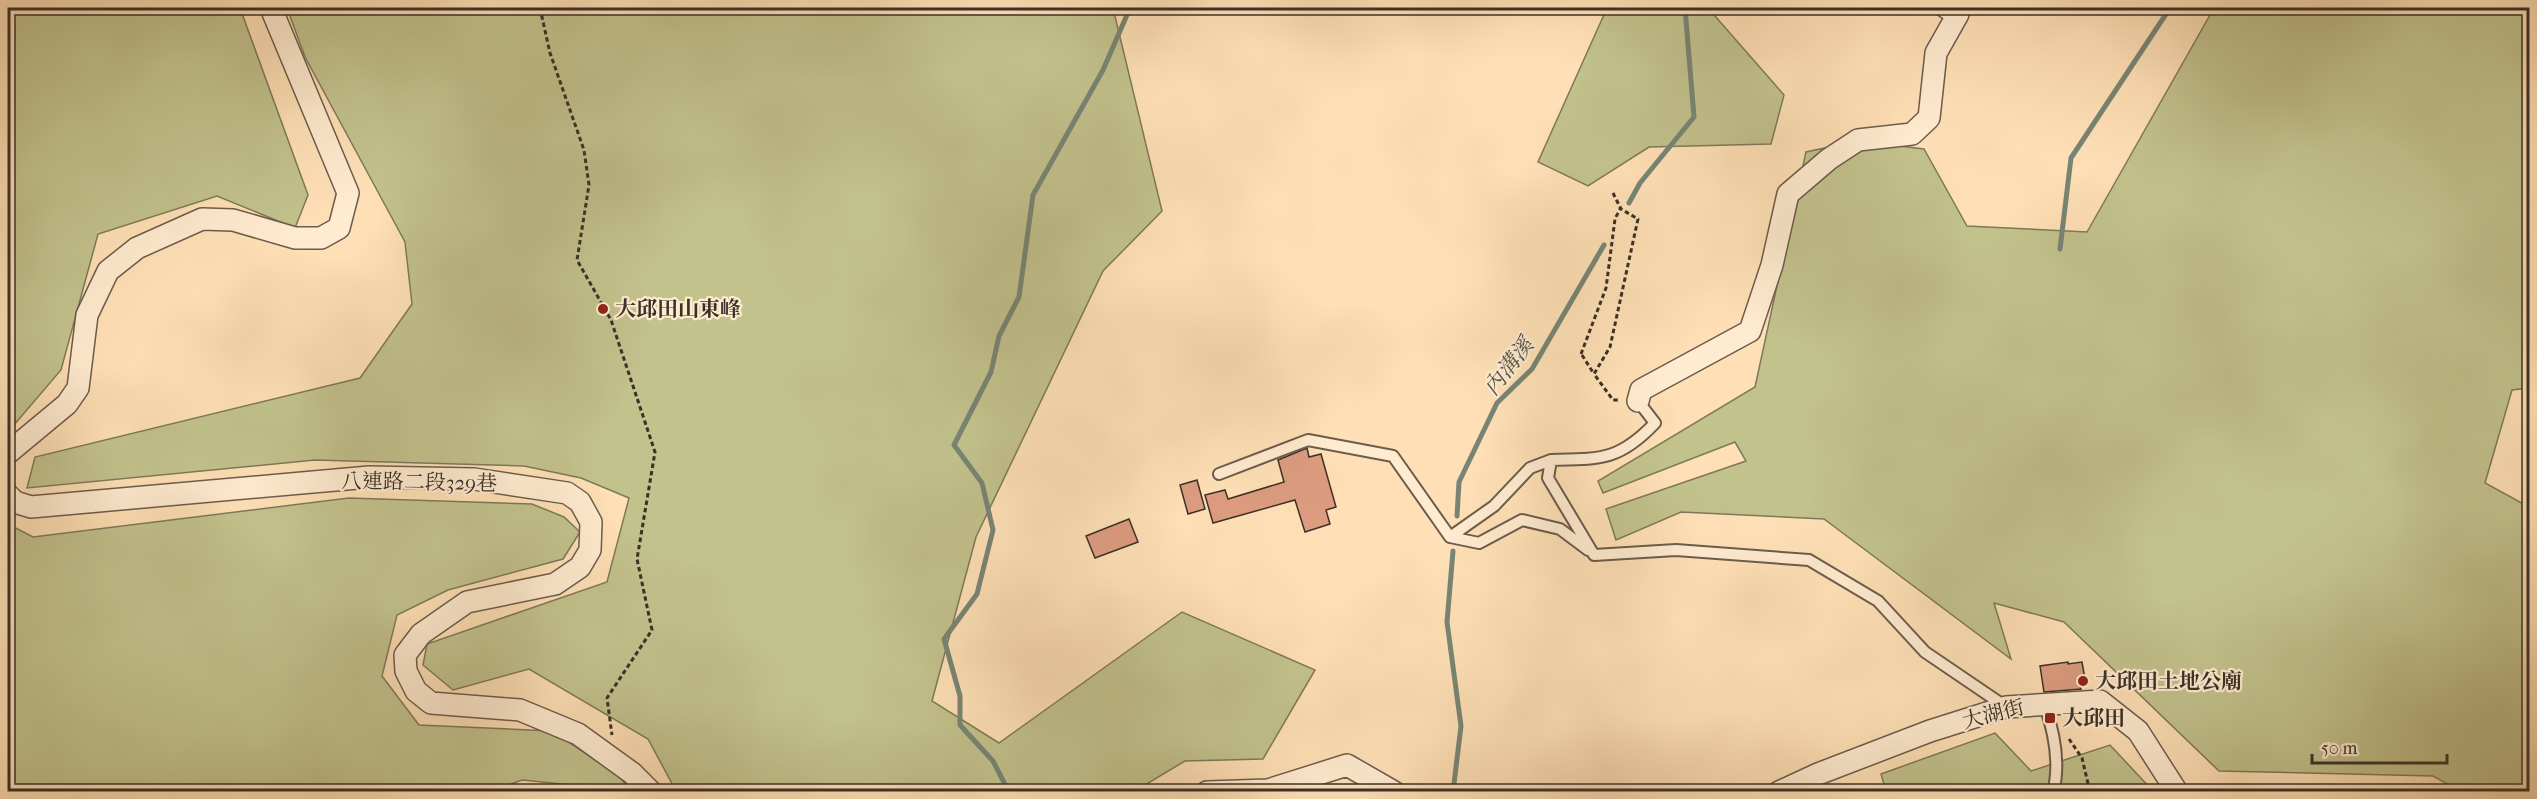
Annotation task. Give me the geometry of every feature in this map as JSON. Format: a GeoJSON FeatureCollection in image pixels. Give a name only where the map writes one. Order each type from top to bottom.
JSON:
{"type":"FeatureCollection","features":[{"type":"Feature","properties":{"kind":"street"},"geometry":{"type":"LineString","coordinates":[[8,453],[67,404],[78,388],[87,315],[108,271],[137,248],[202,219],[234,220],[295,238],[321,238],[339,228],[348,193],[271,8]]}},
{"type":"Feature","properties":{"kind":"street"},"geometry":{"type":"LineString","coordinates":[[1638,401],[1641,390],[1750,331],[1772,265],[1788,194],[1829,159],[1858,140],[1912,134],[1929,118],[1936,53],[1958,14],[1947,8]]}},
{"type":"Feature","properties":{"kind":"street","name":"八連路二段329巷"},"geometry":{"type":"LineString","coordinates":[[8,495],[15,502],[31,507],[369,477],[474,479],[567,493],[580,502],[591,522],[590,550],[580,567],[555,584],[467,602],[421,634],[405,655],[406,671],[416,691],[431,704],[519,710],[578,734],[616,761],[651,792]]}},
{"type":"Feature","properties":{"kind":"street","name":"大湖街"},"geometry":{"type":"LineString","coordinates":[[1779,792],[1818,774],[1930,731],[2006,707],[2100,701],[2138,731],[2177,792]]}},
{"type":"Feature","properties":{"kind":"street"},"geometry":{"type":"LineString","coordinates":[[1207,792],[1268,790],[1347,765],[1394,792]]}},
{"type":"Feature","properties":{"kind":"lane"},"geometry":{"type":"LineString","coordinates":[[1449,537],[1494,506],[1530,468],[1551,460],[1603,459],[1638,440],[1654,423],[1638,401]]}},
{"type":"Feature","properties":{"kind":"lane"},"geometry":{"type":"LineString","coordinates":[[1219,474],[1308,440],[1393,456],[1449,537],[1479,543],[1522,519],[1560,529],[1594,555],[1676,550],[1809,560],[1878,601],[1925,652],[2006,707]]}},
{"type":"Feature","properties":{"kind":"lane"},"geometry":{"type":"LineString","coordinates":[[1551,460],[1548,478],[1594,555]]}},
{"type":"Feature","properties":{"kind":"lane"},"geometry":{"type":"LineString","coordinates":[[2044,704],[2055,737],[2056,781],[2053,792]]}},
{"type":"Feature","properties":{"kind":"path"},"geometry":{"type":"LineString","coordinates":[[540,8],[550,53],[584,150],[589,185],[577,260],[611,320],[655,452],[637,559],[652,630],[607,698],[616,761]]}},
{"type":"Feature","properties":{"kind":"path"},"geometry":{"type":"LineString","coordinates":[[1594,374],[1610,347],[1638,219],[1620,209],[1612,193]]}},
{"type":"Feature","properties":{"kind":"path"},"geometry":{"type":"LineString","coordinates":[[1620,209],[1615,219],[1606,288],[1581,354],[1614,400],[1638,401]]}},
{"type":"Feature","properties":{"kind":"green space"},"geometry":{"type":"Polygon","coordinates":[[[8,8],[240,8],[308,195],[295,228],[217,196],[98,234],[61,370],[8,432],[8,8]]]}},
{"type":"Feature","properties":{"kind":"green space"},"geometry":{"type":"Polygon","coordinates":[[[287,8],[1113,8],[1162,211],[1103,271],[976,537],[932,701],[999,743],[1182,612],[1315,670],[1263,759],[1185,761],[1135,791],[676,791],[648,739],[529,669],[453,690],[423,665],[427,644],[607,582],[629,498],[581,478],[524,466],[315,460],[27,488],[35,457],[360,378],[412,304],[405,242],[305,57],[287,8]]]}},
{"type":"Feature","properties":{"kind":"green space"},"geometry":{"type":"Polygon","coordinates":[[[1607,8],[1708,8],[1784,95],[1771,144],[1649,147],[1588,186],[1538,162],[1607,8]]]}},
{"type":"Feature","properties":{"kind":"green space"},"geometry":{"type":"Polygon","coordinates":[[[2214,8],[2529,8],[2529,388],[2512,390],[2485,483],[2529,507],[2529,791],[2460,791],[2433,776],[2219,771],[2064,622],[1994,603],[2011,659],[1824,519],[1681,512],[1616,540],[1606,509],[1746,461],[1735,442],[1603,493],[1598,481],[1755,387],[1806,152],[1858,141],[1924,149],[1967,226],[2087,232],[2214,8]]]}},
{"type":"Feature","properties":{"kind":"green space"},"geometry":{"type":"Polygon","coordinates":[[[349,498],[532,504],[564,517],[580,532],[563,559],[448,590],[397,615],[382,676],[419,725],[552,731],[618,775],[631,791],[522,780],[489,792],[309,792],[281,788],[280,792],[8,791],[8,524],[33,537],[349,498]]]}},
{"type":"Feature","properties":{"kind":"green space"},"geometry":{"type":"Polygon","coordinates":[[[1995,733],[2031,771],[2110,745],[2153,791],[1886,791],[1881,774],[1995,733]]]}},
{"type":"Feature","properties":{"kind":"building"},"geometry":{"type":"Polygon","coordinates":[[[1307,448],[1309,457],[1321,454],[1336,507],[1326,510],[1330,524],[1305,532],[1295,500],[1213,523],[1205,495],[1225,490],[1228,499],[1284,482],[1278,460],[1307,448]]]}},
{"type":"Feature","properties":{"kind":"building"},"geometry":{"type":"Polygon","coordinates":[[[1197,480],[1205,509],[1188,514],[1180,485],[1197,480]]]}},
{"type":"Feature","properties":{"kind":"building"},"geometry":{"type":"Polygon","coordinates":[[[1129,519],[1138,542],[1095,558],[1086,536],[1129,519]]]}},
{"type":"Feature","properties":{"kind":"building"},"geometry":{"type":"Polygon","coordinates":[[[2068,662],[2068,664],[2082,662],[2086,685],[2080,686],[2081,689],[2044,692],[2040,666],[2068,662]]]}},
{"type":"Feature","properties":{"kind":"waterway"},"geometry":{"type":"LineString","coordinates":[[1009,792],[993,761],[960,725],[960,696],[944,639],[977,594],[993,530],[982,483],[954,445],[991,372],[999,336],[1019,297],[1033,195],[1103,70],[1130,8]]}},
{"type":"Feature","properties":{"kind":"waterway","name":"內溝溪"},"geometry":{"type":"LineString","coordinates":[[1629,203],[1640,183],[1694,117],[1685,8]]}},
{"type":"Feature","properties":{"kind":"waterway"},"geometry":{"type":"LineString","coordinates":[[2060,249],[2071,158],[2170,8]]}},
{"type":"Feature","properties":{"kind":"waterway","name":"內溝溪"},"geometry":{"type":"LineString","coordinates":[[1457,516],[1459,482],[1497,403],[1532,369],[1604,245]]}},
{"type":"Feature","properties":{"kind":"waterway","name":"內溝溪"},"geometry":{"type":"LineString","coordinates":[[1453,551],[1447,622],[1461,726],[1453,792]]}},
{"type":"Feature","properties":{"kind":"place","name":"大邱田山東峰"},"geometry":{"type":"Point","coordinates":[603,309]}},
{"type":"Feature","properties":{"kind":"place","name":"大邱田土地公廟"},"geometry":{"type":"Point","coordinates":[2083,681]}},
{"type":"Feature","properties":{"kind":"place","name":"大邱田"},"geometry":{"type":"Point","coordinates":[2050,718]}}]}
